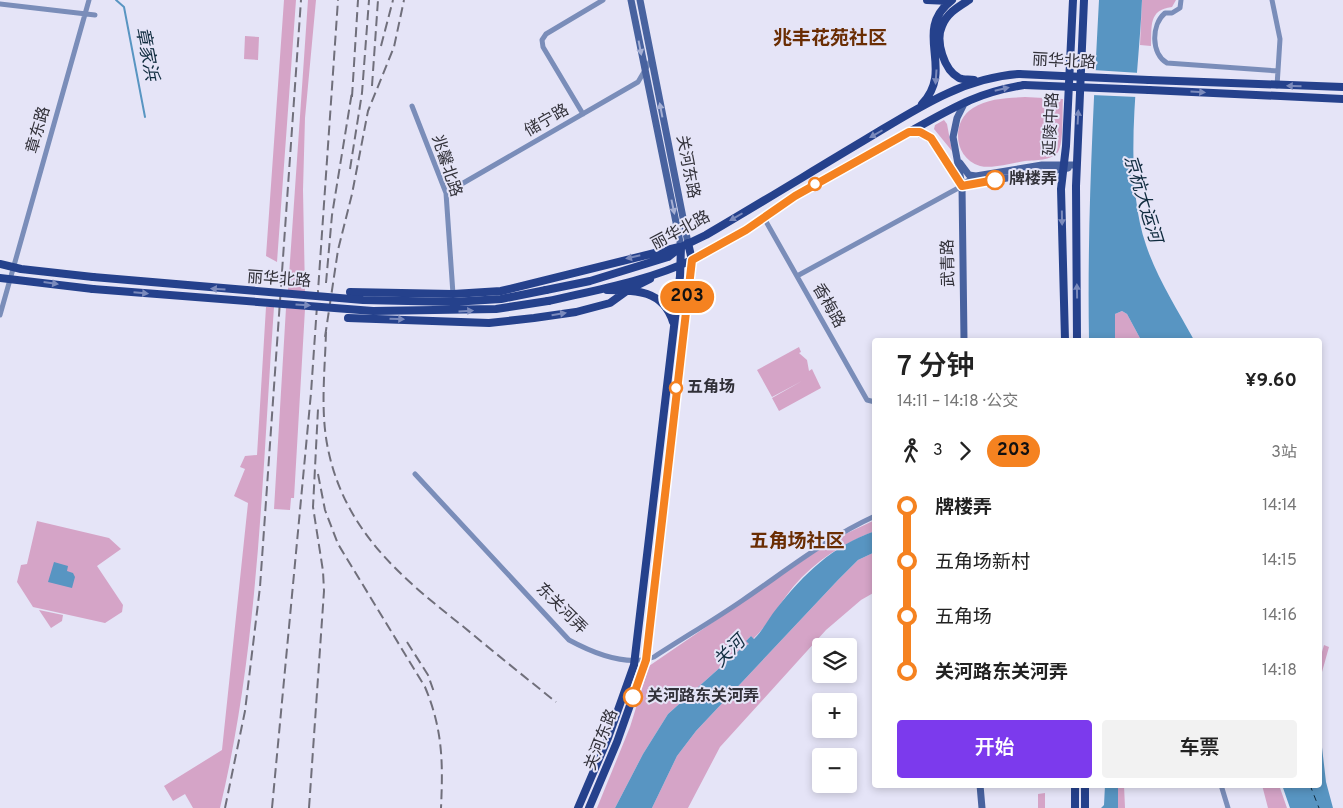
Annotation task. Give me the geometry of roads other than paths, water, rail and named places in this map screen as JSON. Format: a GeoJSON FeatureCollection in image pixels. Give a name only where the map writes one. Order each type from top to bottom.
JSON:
{"type":"FeatureCollection","features":[{"type":"Feature","properties":{"kind":"main road"},"geometry":{"type":"LineString","coordinates":[[927,0],[952,0]]}},
{"type":"Feature","properties":{"kind":"main road"},"geometry":{"type":"LineString","coordinates":[[918,109],[935,86],[937,72],[932,37],[936,18],[952,0]]}},
{"type":"Feature","properties":{"kind":"main road"},"geometry":{"type":"LineString","coordinates":[[970,0],[952,10],[941,27],[941,48],[949,70],[960,79],[978,80]]}},
{"type":"Feature","properties":{"kind":"main road","name":"延陵中路"},"geometry":{"type":"LineString","coordinates":[[1065,338],[1061,189],[1073,0]]}},
{"type":"Feature","properties":{"kind":"main road","name":"延陵中路"},"geometry":{"type":"LineString","coordinates":[[1077,338],[1076,165],[1084,0]]}},
{"type":"Feature","properties":{"kind":"main road","name":"丽华北路"},"geometry":{"type":"LineString","coordinates":[[0,264],[94,277],[363,300],[452,302],[501,299],[590,281],[668,257],[684,245],[748,210],[918,109],[978,80],[997,75],[1019,74],[1277,86],[1343,87]]}},
{"type":"Feature","properties":{"kind":"main road","name":"丽华北路"},"geometry":{"type":"LineString","coordinates":[[0,278],[93,289],[373,311],[496,310],[593,291],[628,282],[692,260],[764,218],[795,196],[964,101],[980,95],[1024,85],[1343,99]]}},
{"type":"Feature","properties":{"kind":"main road"},"geometry":{"type":"LineString","coordinates":[[350,292],[453,294],[501,291],[684,245]]}},
{"type":"Feature","properties":{"kind":"main road","name":"关河东路"},"geometry":{"type":"LineString","coordinates":[[589,808],[617,742],[646,660],[692,260],[684,245]]}},
{"type":"Feature","properties":{"kind":"main road","name":"关河东路"},"geometry":{"type":"LineString","coordinates":[[578,808],[608,738],[636,659],[684,245]]}},
{"type":"Feature","properties":{"kind":"main road"},"geometry":{"type":"LineString","coordinates":[[348,318],[490,323],[576,312],[610,303],[628,290],[681,263]]}},
{"type":"Feature","properties":{"kind":"main road"},"geometry":{"type":"LineString","coordinates":[[593,291],[628,290],[652,295],[664,305],[674,324]]}},
{"type":"Feature","properties":{"kind":"main road"},"geometry":{"type":"LineString","coordinates":[[1075,788],[1076,808]]}},
{"type":"Feature","properties":{"kind":"main road"},"geometry":{"type":"LineString","coordinates":[[1085,788],[1085,808]]}},
{"type":"Feature","properties":{"kind":"street","name":"章东路"},"geometry":{"type":"LineString","coordinates":[[0,315],[12,266],[89,0]]}},
{"type":"Feature","properties":{"kind":"street"},"geometry":{"type":"LineString","coordinates":[[583,114],[543,47],[542,40],[546,34],[603,0]]}},
{"type":"Feature","properties":{"kind":"street","name":"关河东路"},"geometry":{"type":"LineString","coordinates":[[631,0],[645,74],[684,245]]}},
{"type":"Feature","properties":{"kind":"street","name":"关河东路"},"geometry":{"type":"LineString","coordinates":[[640,0],[684,245]]}},
{"type":"Feature","properties":{"kind":"street"},"geometry":{"type":"LineString","coordinates":[[1181,0],[1180,8],[1176,12],[1165,13],[1157,25],[1155,46],[1161,60],[1167,63],[1278,71]]}},
{"type":"Feature","properties":{"kind":"street"},"geometry":{"type":"LineString","coordinates":[[1272,0],[1280,39],[1277,86]]}},
{"type":"Feature","properties":{"kind":"street"},"geometry":{"type":"LineString","coordinates":[[0,4],[94,15]]}},
{"type":"Feature","properties":{"kind":"street","name":"储宁路"},"geometry":{"type":"LineString","coordinates":[[446,193],[638,82],[645,74],[651,60]]}},
{"type":"Feature","properties":{"kind":"street","name":"武青路"},"geometry":{"type":"LineString","coordinates":[[964,338],[962,186],[953,136],[957,118],[964,104],[980,95]]}},
{"type":"Feature","properties":{"kind":"street","name":"兆馨北路"},"geometry":{"type":"LineString","coordinates":[[412,106],[446,193],[453,294]]}},
{"type":"Feature","properties":{"kind":"street"},"geometry":{"type":"LineString","coordinates":[[909,132],[920,132],[931,138],[962,186]]}},
{"type":"Feature","properties":{"kind":"street"},"geometry":{"type":"LineString","coordinates":[[958,161],[963,170],[976,176]]}},
{"type":"Feature","properties":{"kind":"street"},"geometry":{"type":"LineString","coordinates":[[797,276],[962,186],[976,176],[1042,165],[1063,167]]}},
{"type":"Feature","properties":{"kind":"street"},"geometry":{"type":"LineString","coordinates":[[962,186],[1076,165]]}},
{"type":"Feature","properties":{"kind":"street","name":"香梅路"},"geometry":{"type":"LineString","coordinates":[[764,218],[867,400],[872,401]]}},
{"type":"Feature","properties":{"kind":"street","name":"东关河弄"},"geometry":{"type":"LineString","coordinates":[[415,474],[569,640],[589,651],[618,659],[646,660]]}},
{"type":"Feature","properties":{"kind":"street"},"geometry":{"type":"LineString","coordinates":[[646,660],[743,600],[815,548],[872,517]]}},
{"type":"Feature","properties":{"kind":"street"},"geometry":{"type":"LineString","coordinates":[[980,788],[982,808]]}},
{"type":"Feature","properties":{"kind":"street"},"geometry":{"type":"LineString","coordinates":[[1223,788],[1228,808]]}},
{"type":"Feature","properties":{"kind":"water"},"geometry":{"type":"Polygon","coordinates":[[[1099,0],[1142,0],[1133,156],[1139,217],[1146,245],[1156,269],[1193,338],[1140,338],[1127,314],[1122,311],[1115,314],[1115,338],[1089,338],[1093,128],[1099,0]]]}},
{"type":"Feature","properties":{"kind":"water"},"geometry":{"type":"Polygon","coordinates":[[[872,532],[872,553],[858,560],[838,580],[696,731],[677,756],[652,808],[615,808],[643,754],[668,714],[743,647],[749,644],[746,641],[751,636],[754,639],[787,596],[820,562],[860,537],[872,532]]]}},
{"type":"Feature","properties":{"kind":"water"},"geometry":{"type":"Polygon","coordinates":[[[54,562],[68,566],[67,571],[73,573],[75,577],[72,588],[48,582],[54,562]]]}},
{"type":"Feature","properties":{"kind":"water"},"geometry":{"type":"Polygon","coordinates":[[[1322,747],[1326,782],[1333,808],[1290,808],[1283,788],[1322,788],[1322,747]]]}},
{"type":"Feature","properties":{"kind":"water"},"geometry":{"type":"Polygon","coordinates":[[[1105,788],[1118,788],[1118,808],[1101,808],[1104,805],[1105,788]]]}},
{"type":"Feature","properties":{"kind":"waterway","name":"章家浜"},"geometry":{"type":"LineString","coordinates":[[116,0],[124,7],[145,117]]}},
{"type":"Feature","properties":{"kind":"railway"},"geometry":{"type":"LineString","coordinates":[[225,808],[245,711],[260,587],[301,0]]}},
{"type":"Feature","properties":{"kind":"railway"},"geometry":{"type":"LineString","coordinates":[[272,808],[311,393],[338,0]]}},
{"type":"Feature","properties":{"kind":"railway"},"geometry":{"type":"LineString","coordinates":[[352,97],[358,0]]}},
{"type":"Feature","properties":{"kind":"railway"},"geometry":{"type":"LineString","coordinates":[[350,169],[362,93],[369,0]]}},
{"type":"Feature","properties":{"kind":"railway"},"geometry":{"type":"LineString","coordinates":[[372,86],[378,0]]}},
{"type":"Feature","properties":{"kind":"railway"},"geometry":{"type":"LineString","coordinates":[[381,46],[393,0]]}},
{"type":"Feature","properties":{"kind":"railway"},"geometry":{"type":"LineString","coordinates":[[325,337],[338,250],[352,194],[368,111],[394,47],[404,0]]}},
{"type":"Feature","properties":{"kind":"railway"},"geometry":{"type":"LineString","coordinates":[[326,283],[332,215],[352,92]]}},
{"type":"Feature","properties":{"kind":"railway"},"geometry":{"type":"LineString","coordinates":[[326,332],[324,420],[328,449],[336,479],[362,529],[399,572],[420,591],[556,702]]}},
{"type":"Feature","properties":{"kind":"railway"},"geometry":{"type":"LineString","coordinates":[[309,808],[324,591],[323,571],[313,507],[318,409]]}},
{"type":"Feature","properties":{"kind":"railway"},"geometry":{"type":"LineString","coordinates":[[318,474],[325,510],[338,544],[425,687],[431,703],[442,761],[441,808]]}},
{"type":"Feature","properties":{"kind":"railway"},"geometry":{"type":"LineString","coordinates":[[407,642],[428,675],[434,692]]}},
{"type":"Feature","properties":{"kind":"place","name":"牌楼弄"},"geometry":{"type":"Point","coordinates":[995,180]}},
{"type":"Feature","properties":{"kind":"place","name":"五角场"},"geometry":{"type":"Point","coordinates":[676,388]}},
{"type":"Feature","properties":{"kind":"place","name":"关河路东关河弄"},"geometry":{"type":"Point","coordinates":[633,697]}},
{"type":"Feature","properties":{"kind":"district","name":"兆丰花苑社区"},"geometry":{"type":"Point","coordinates":[830,39]}},
{"type":"Feature","properties":{"kind":"district","name":"五角场社区"},"geometry":{"type":"Point","coordinates":[797,542]}},
{"type":"Feature","properties":{"kind":"water label","name":"京杭大运河"},"geometry":{"type":"Point","coordinates":[1142,199]}},
{"type":"Feature","properties":{"kind":"water label","name":"关河"},"geometry":{"type":"Point","coordinates":[730,652]}}]}
